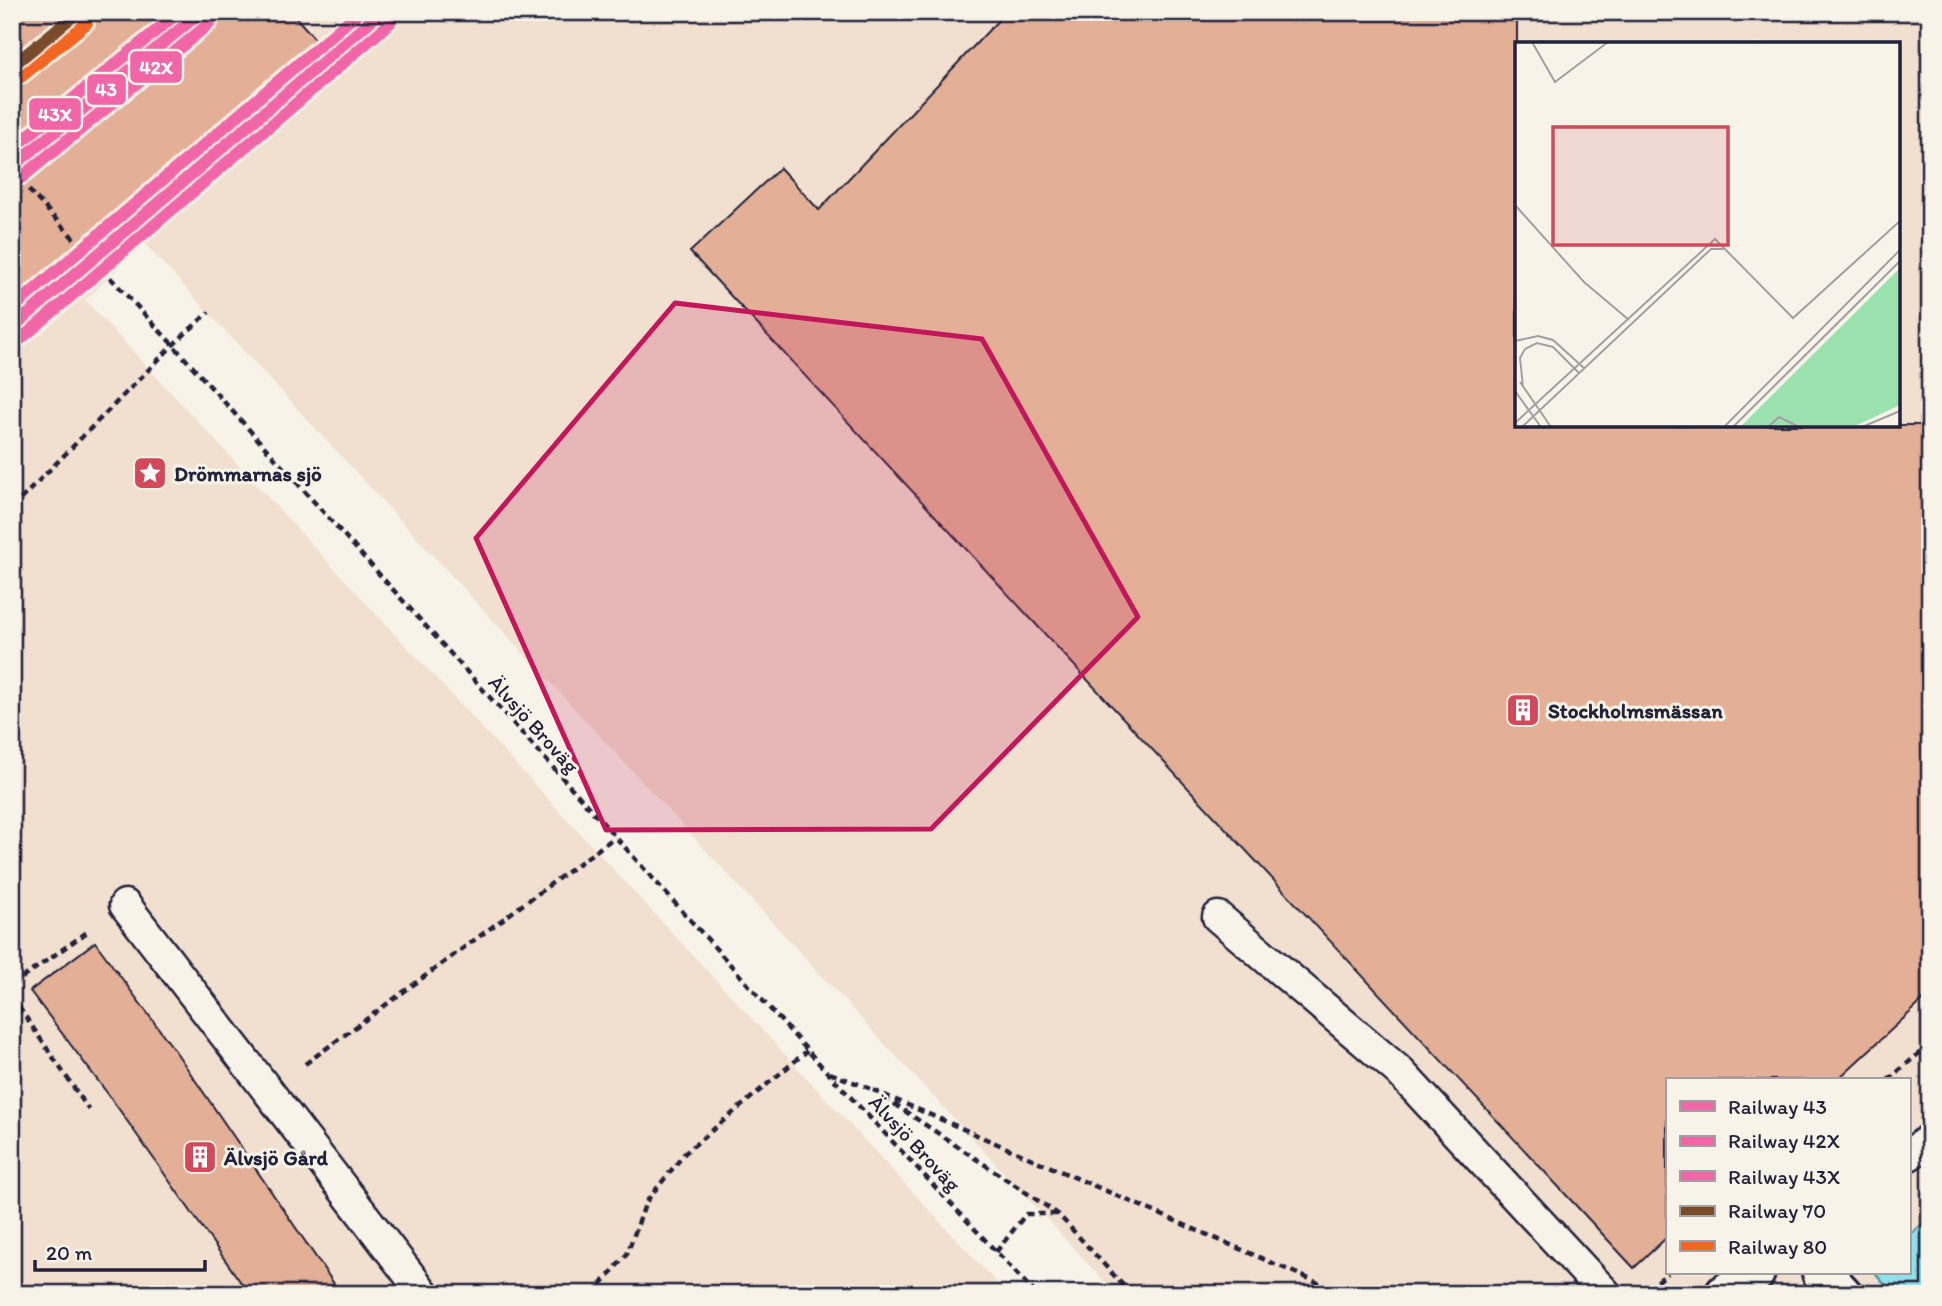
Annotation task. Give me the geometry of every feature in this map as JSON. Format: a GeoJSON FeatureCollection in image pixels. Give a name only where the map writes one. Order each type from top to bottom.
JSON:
{"type":"FeatureCollection","features":[{"type":"Feature","properties":{"kind":"street"},"geometry":{"type":"LineString","coordinates":[[1725,1294],[1754,1274]]}},
{"type":"Feature","properties":{"kind":"street"},"geometry":{"type":"LineString","coordinates":[[1823,1274],[1842,1294]]}},
{"type":"Feature","properties":{"kind":"lane"},"geometry":{"type":"LineString","coordinates":[[125,905],[424,1294]]}},
{"type":"Feature","properties":{"kind":"lane"},"geometry":{"type":"LineString","coordinates":[[1218,917],[1399,1072],[1606,1294]]}},
{"type":"Feature","properties":{"kind":"path","name":"Älvsjö Broväg"},"geometry":{"type":"LineString","coordinates":[[12,172],[173,345],[826,1072],[1036,1294]]}},
{"type":"Feature","properties":{"kind":"path"},"geometry":{"type":"LineString","coordinates":[[12,508],[209,312]]}},
{"type":"Feature","properties":{"kind":"path"},"geometry":{"type":"LineString","coordinates":[[268,1091],[615,837]]}},
{"type":"Feature","properties":{"kind":"path"},"geometry":{"type":"LineString","coordinates":[[12,985],[125,905]]}},
{"type":"Feature","properties":{"kind":"path"},"geometry":{"type":"LineString","coordinates":[[12,997],[89,1110]]}},
{"type":"Feature","properties":{"kind":"path"},"geometry":{"type":"LineString","coordinates":[[1890,1078],[1930,1044]]}},
{"type":"Feature","properties":{"kind":"path"},"geometry":{"type":"LineString","coordinates":[[593,1294],[627,1254],[646,1202],[685,1153],[807,1051]]}},
{"type":"Feature","properties":{"kind":"path"},"geometry":{"type":"LineString","coordinates":[[826,1072],[1344,1294]]}},
{"type":"Feature","properties":{"kind":"path"},"geometry":{"type":"LineString","coordinates":[[873,1090],[1058,1214],[1131,1294]]}},
{"type":"Feature","properties":{"kind":"path"},"geometry":{"type":"LineString","coordinates":[[996,1252],[1026,1214],[1058,1214]]}},
{"type":"Feature","properties":{"kind":"path"},"geometry":{"type":"LineString","coordinates":[[1642,1294],[1667,1274]]}},
{"type":"Feature","properties":{"kind":"highlighted area"},"geometry":{"type":"Polygon","coordinates":[[[675,303],[982,339],[1138,617],[931,829],[606,830],[476,538],[675,303]]]}},
{"type":"Feature","properties":{"kind":"shaded area"},"geometry":{"type":"Polygon","coordinates":[[[12,12],[1930,12],[1930,1294],[1116,1294],[144,243],[85,300],[1007,1294],[12,1294],[12,12]]]}},
{"type":"Feature","properties":{"kind":"water"},"geometry":{"type":"Polygon","coordinates":[[[1923,1223],[1930,1231],[1930,1294],[1893,1294],[1876,1274],[1910,1274],[1910,1235],[1923,1223]]]}},
{"type":"Feature","properties":{"kind":"building"},"geometry":{"type":"Polygon","coordinates":[[[12,12],[291,12],[325,50],[12,321],[12,12]]]}},
{"type":"Feature","properties":{"kind":"building","name":"Stockholmsmässan"},"geometry":{"type":"Polygon","coordinates":[[[1006,12],[1517,12],[1515,427],[1930,425],[1930,994],[1839,1078],[1666,1078],[1666,1238],[1634,1268],[690,252],[780,168],[819,210],[1006,12]]]}},
{"type":"Feature","properties":{"kind":"building"},"geometry":{"type":"Polygon","coordinates":[[[95,942],[176,1052],[341,1294],[249,1294],[111,1098],[30,991],[95,942]]]}},
{"type":"Feature","properties":{"kind":"rail line","name":"70"},"geometry":{"type":"LineString","coordinates":[[12,66],[78,12]]}},
{"type":"Feature","properties":{"kind":"rail line","name":"43X"},"geometry":{"type":"LineString","coordinates":[[12,149],[179,12]]}},
{"type":"Feature","properties":{"kind":"rail line","name":"43"},"geometry":{"type":"LineString","coordinates":[[12,167],[201,12]]}},
{"type":"Feature","properties":{"kind":"rail line","name":"43X"},"geometry":{"type":"LineString","coordinates":[[12,309],[359,12]]}},
{"type":"Feature","properties":{"kind":"rail line","name":"43"},"geometry":{"type":"LineString","coordinates":[[12,328],[381,12]]}},
{"type":"Feature","properties":{"kind":"rail line","name":"80"},"geometry":{"type":"LineString","coordinates":[[21,77],[87,23]]}},
{"type":"Feature","properties":{"kind":"rail line","name":"42X"},"geometry":{"type":"LineString","coordinates":[[21,178],[210,23]]}},
{"type":"Feature","properties":{"kind":"rail line","name":"42X"},"geometry":{"type":"LineString","coordinates":[[21,339],[390,23]]}},
{"type":"Feature","properties":{"kind":"place","name":"Drömmarnas sjö"},"geometry":{"type":"Point","coordinates":[150,473]}},
{"type":"Feature","properties":{"kind":"place","name":"Stockholmsmässan"},"geometry":{"type":"Point","coordinates":[1523,710]}},
{"type":"Feature","properties":{"kind":"place","name":"Älvsjö Gård"},"geometry":{"type":"Point","coordinates":[200,1157]}}]}
